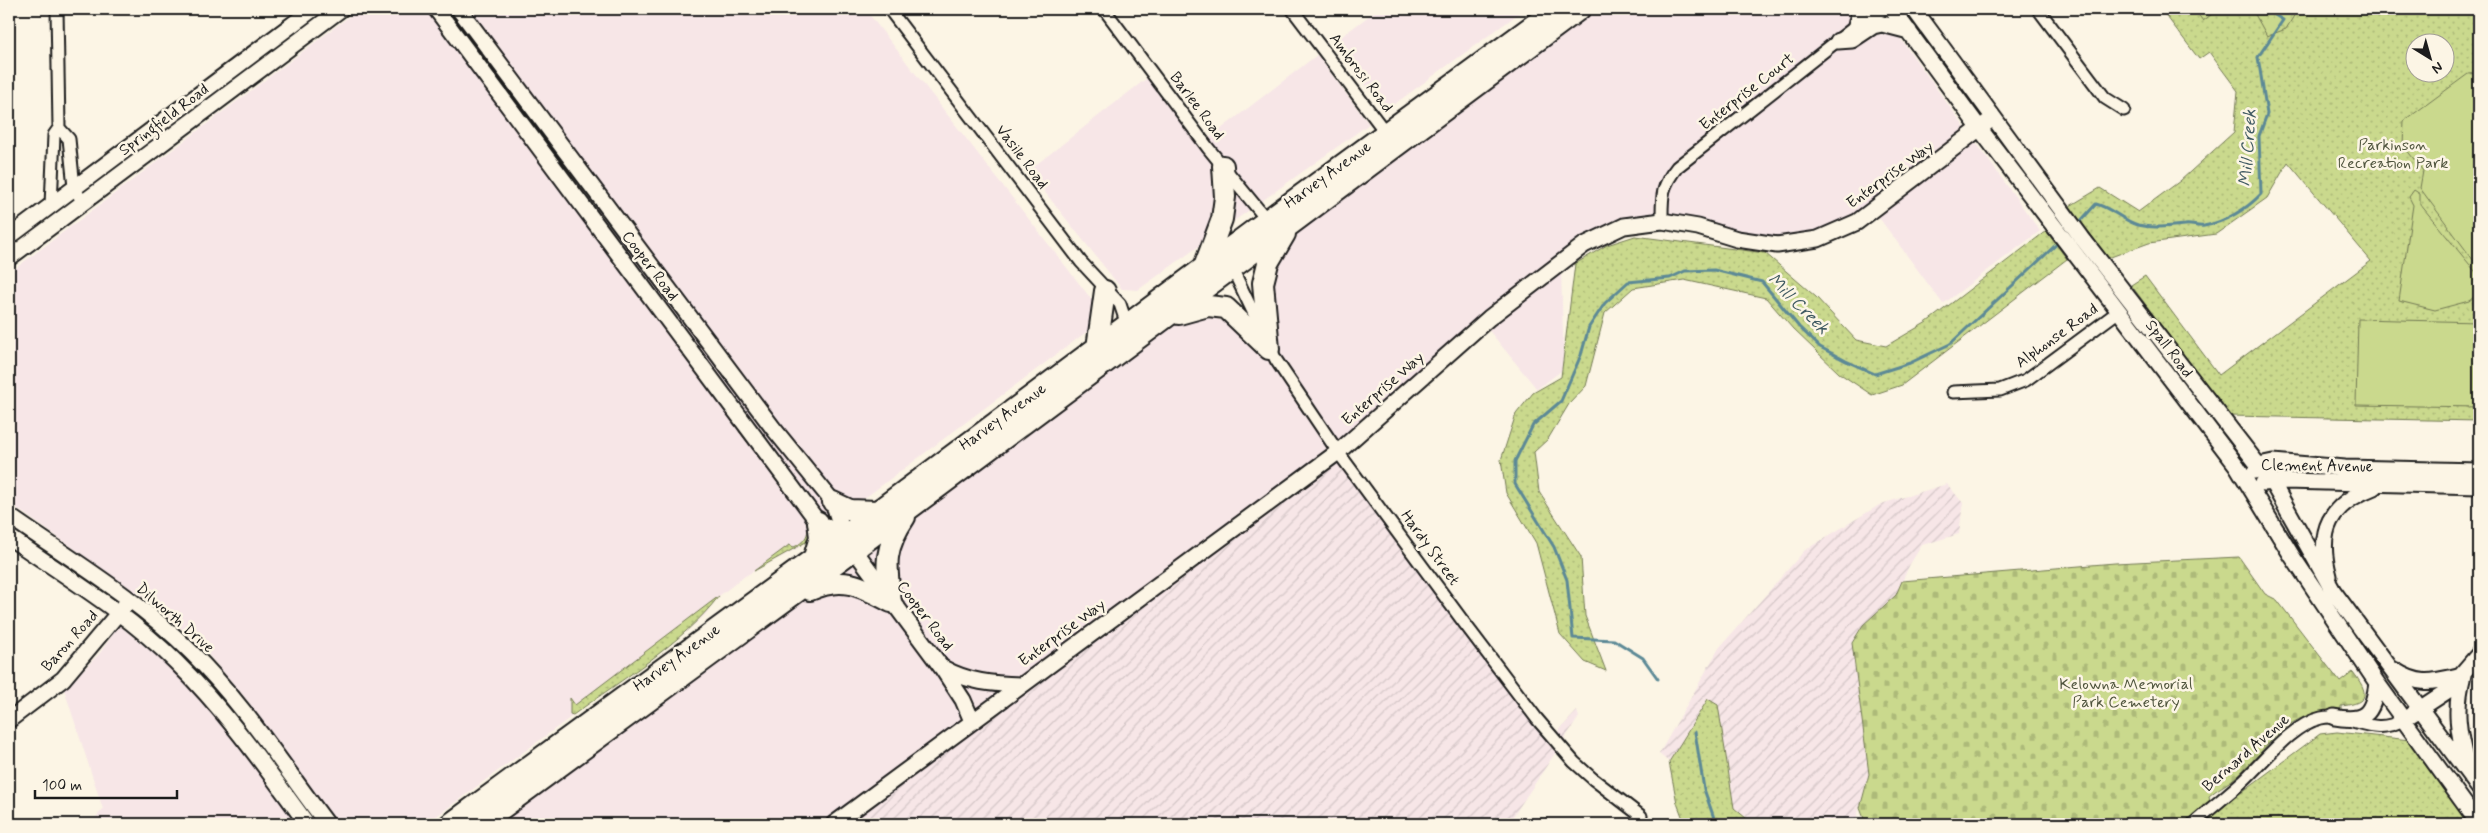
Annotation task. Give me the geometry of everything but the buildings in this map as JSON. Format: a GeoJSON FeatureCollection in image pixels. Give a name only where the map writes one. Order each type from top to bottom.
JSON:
{"type":"FeatureCollection","features":[{"type":"Feature","properties":{"kind":"highway","name":"Harvey Avenue"},"geometry":{"type":"LineString","coordinates":[[1127,325],[1204,266],[1556,9]]}},
{"type":"Feature","properties":{"kind":"highway","name":"Harvey Avenue"},"geometry":{"type":"LineString","coordinates":[[481,824],[563,766],[788,599],[849,544],[878,510],[1100,356],[1170,316],[1580,9]]}},
{"type":"Feature","properties":{"kind":"highway"},"geometry":{"type":"LineString","coordinates":[[1368,169],[1383,148],[1386,133]]}},
{"type":"Feature","properties":{"kind":"highway"},"geometry":{"type":"LineString","coordinates":[[1204,266],[1222,219],[1225,197],[1223,166]]}},
{"type":"Feature","properties":{"kind":"highway"},"geometry":{"type":"LineString","coordinates":[[1269,349],[1263,283],[1268,263],[1287,229]]}},
{"type":"Feature","properties":{"kind":"highway"},"geometry":{"type":"LineString","coordinates":[[1232,268],[1237,252],[1251,232]]}},
{"type":"Feature","properties":{"kind":"highway"},"geometry":{"type":"LineString","coordinates":[[1100,356],[1105,291]]}},
{"type":"Feature","properties":{"kind":"highway"},"geometry":{"type":"LineString","coordinates":[[1170,316],[1208,306],[1226,308],[1269,349]]}},
{"type":"Feature","properties":{"kind":"highway"},"geometry":{"type":"LineString","coordinates":[[1100,356],[1122,341],[1127,325]]}},
{"type":"Feature","properties":{"kind":"highway","name":"Harvey Avenue"},"geometry":{"type":"LineString","coordinates":[[450,824],[814,557],[849,544],[910,509],[1100,356]]}},
{"type":"Feature","properties":{"kind":"highway"},"geometry":{"type":"LineString","coordinates":[[833,502],[850,510],[878,510]]}},
{"type":"Feature","properties":{"kind":"highway"},"geometry":{"type":"LineString","coordinates":[[891,602],[886,556],[895,533],[910,509]]}},
{"type":"Feature","properties":{"kind":"highway"},"geometry":{"type":"LineString","coordinates":[[814,557],[820,537],[818,522]]}},
{"type":"Feature","properties":{"kind":"highway"},"geometry":{"type":"LineString","coordinates":[[788,599],[827,582],[851,582],[891,602]]}},
{"type":"Feature","properties":{"kind":"highway"},"geometry":{"type":"LineString","coordinates":[[563,766],[568,737]]}},
{"type":"Feature","properties":{"kind":"main road","name":"Springfield Road"},"geometry":{"type":"LineString","coordinates":[[9,237],[313,9]]}},
{"type":"Feature","properties":{"kind":"main road","name":"Springfield Road"},"geometry":{"type":"LineString","coordinates":[[9,258],[341,9]]}},
{"type":"Feature","properties":{"kind":"main road","name":"Cooper Road"},"geometry":{"type":"LineString","coordinates":[[436,9],[818,522],[849,544]]}},
{"type":"Feature","properties":{"kind":"main road","name":"Cooper Road"},"geometry":{"type":"LineString","coordinates":[[459,9],[773,428],[833,502],[849,544],[942,668],[963,700],[972,721]]}},
{"type":"Feature","properties":{"kind":"main road"},"geometry":{"type":"LineString","coordinates":[[1856,26],[1860,9]]}},
{"type":"Feature","properties":{"kind":"main road","name":"Spall Road"},"geometry":{"type":"LineString","coordinates":[[1892,9],[2054,227],[2075,242],[2259,465],[2273,484],[2333,591],[2475,782]]}},
{"type":"Feature","properties":{"kind":"main road","name":"Spall Road"},"geometry":{"type":"LineString","coordinates":[[1914,9],[2064,215],[2075,242],[2119,311],[2215,436],[2247,483],[2292,556],[2402,720]]}},
{"type":"Feature","properties":{"kind":"main road"},"geometry":{"type":"LineString","coordinates":[[1838,41],[1852,40],[1873,26],[1882,24],[1909,31]]}},
{"type":"Feature","properties":{"kind":"main road","name":"Enterprise Way"},"geometry":{"type":"LineString","coordinates":[[834,824],[1338,452],[1489,318],[1584,245],[1624,226],[1662,221],[1698,227],[1737,239],[1778,244],[1818,240],[1857,222],[1993,118]]}},
{"type":"Feature","properties":{"kind":"main road","name":"Clement Avenue"},"geometry":{"type":"LineString","coordinates":[[2247,483],[2259,465],[2273,462],[2345,468],[2479,471]]}},
{"type":"Feature","properties":{"kind":"main road","name":"Clement Avenue"},"geometry":{"type":"LineString","coordinates":[[2247,483],[2273,484],[2286,481],[2380,485],[2479,486]]}},
{"type":"Feature","properties":{"kind":"main road"},"geometry":{"type":"LineString","coordinates":[[2333,591],[2327,570],[2324,543],[2330,518],[2342,504],[2357,494],[2380,485]]}},
{"type":"Feature","properties":{"kind":"main road","name":"Dilworth Drive"},"geometry":{"type":"LineString","coordinates":[[9,516],[129,600],[190,651],[234,698],[327,824]]}},
{"type":"Feature","properties":{"kind":"main road","name":"Dilworth Drive"},"geometry":{"type":"LineString","coordinates":[[9,537],[119,613],[175,660],[220,709],[307,824]]}},
{"type":"Feature","properties":{"kind":"main road","name":"Baron Road"},"geometry":{"type":"LineString","coordinates":[[9,720],[63,679],[129,600]]}},
{"type":"Feature","properties":{"kind":"main road","name":"Bernard Avenue"},"geometry":{"type":"LineString","coordinates":[[2402,720],[2447,691],[2463,675],[2479,654]]}},
{"type":"Feature","properties":{"kind":"main road"},"geometry":{"type":"LineString","coordinates":[[2389,667],[2407,678],[2425,683],[2463,675],[2458,694],[2458,732],[2475,782]]}},
{"type":"Feature","properties":{"kind":"main road"},"geometry":{"type":"LineString","coordinates":[[942,668],[960,678],[976,682],[1021,685]]}},
{"type":"Feature","properties":{"kind":"main road"},"geometry":{"type":"LineString","coordinates":[[2334,717],[2352,720],[2362,718],[2371,709],[2377,684]]}},
{"type":"Feature","properties":{"kind":"main road"},"geometry":{"type":"LineString","coordinates":[[2402,720],[2475,782]]}},
{"type":"Feature","properties":{"kind":"main road"},"geometry":{"type":"LineString","coordinates":[[2402,720],[2479,824]]}},
{"type":"Feature","properties":{"kind":"street"},"geometry":{"type":"LineString","coordinates":[[51,205],[54,135],[59,128],[56,9]]}},
{"type":"Feature","properties":{"kind":"street","name":"Vasile Road"},"geometry":{"type":"LineString","coordinates":[[889,9],[1081,262],[1105,291],[1120,304],[1127,325]]}},
{"type":"Feature","properties":{"kind":"street","name":"Barlee Road"},"geometry":{"type":"LineString","coordinates":[[1104,9],[1223,166],[1267,220]]}},
{"type":"Feature","properties":{"kind":"street","name":"Ambrosi Road"},"geometry":{"type":"LineString","coordinates":[[1292,9],[1386,133]]}},
{"type":"Feature","properties":{"kind":"street","name":"Enterprise Court"},"geometry":{"type":"LineString","coordinates":[[1662,221],[1662,194],[1665,183],[1677,167],[1856,26],[1884,9]]}},
{"type":"Feature","properties":{"kind":"street"},"geometry":{"type":"LineString","coordinates":[[2038,9],[2105,98],[2124,110]]}},
{"type":"Feature","properties":{"kind":"street"},"geometry":{"type":"LineString","coordinates":[[59,128],[69,139],[74,188],[83,203]]}},
{"type":"Feature","properties":{"kind":"street","name":"Hardy Street"},"geometry":{"type":"LineString","coordinates":[[1232,268],[1269,349],[1338,452],[1537,719],[1586,773],[1641,816]]}},
{"type":"Feature","properties":{"kind":"street","name":"Alphonse Road"},"geometry":{"type":"LineString","coordinates":[[1953,392],[2000,390],[2026,380],[2119,311]]}},
{"type":"Feature","properties":{"kind":"street","name":"Bernard Avenue"},"geometry":{"type":"LineString","coordinates":[[2193,824],[2243,781],[2290,735],[2305,725],[2320,718],[2334,717],[2372,727],[2396,724],[2402,720]]}},
{"type":"Feature","properties":{"kind":"shaded area"},"geometry":{"type":"Polygon","coordinates":[[[359,9],[865,9],[1092,300],[1096,316],[1089,330],[798,548],[745,576],[719,596],[704,616],[686,632],[426,824],[338,824],[243,695],[199,644],[153,604],[9,503],[9,273],[359,9]]]}},
{"type":"Feature","properties":{"kind":"shaded area"},"geometry":{"type":"Polygon","coordinates":[[[1378,9],[1525,9],[1385,111],[1333,43],[1378,9]]]}},
{"type":"Feature","properties":{"kind":"shaded area"},"geometry":{"type":"Polygon","coordinates":[[[1590,9],[1855,9],[1850,35],[1897,34],[2040,231],[1943,304],[1877,215],[1819,244],[1662,227],[1625,230],[1583,253],[1561,270],[1564,369],[1537,389],[1487,328],[1340,443],[1273,344],[1267,285],[1292,233],[1590,9]]]}},
{"type":"Feature","properties":{"kind":"shaded area"},"geometry":{"type":"Polygon","coordinates":[[[1317,55],[1369,124],[1138,290],[1122,289],[1028,171],[1156,71],[1208,139],[1317,55]]]}},
{"type":"Feature","properties":{"kind":"shaded area"},"geometry":{"type":"Polygon","coordinates":[[[1205,316],[1227,322],[1266,351],[1310,422],[1332,449],[826,824],[499,824],[1175,323],[1205,316]]]}},
{"type":"Feature","properties":{"kind":"shaded area"},"geometry":{"type":"Polygon","coordinates":[[[1336,460],[1536,727],[1549,741],[1577,711],[1579,717],[1508,824],[846,824],[1336,460]]]}},
{"type":"Feature","properties":{"kind":"shaded area"},"geometry":{"type":"Polygon","coordinates":[[[1947,484],[1963,503],[1959,534],[1922,545],[1910,564],[1896,595],[1863,625],[1852,643],[1869,774],[1855,824],[1756,824],[1734,808],[1718,705],[1707,699],[1669,762],[1659,754],[1719,648],[1805,550],[1881,504],[1947,484]]]}},
{"type":"Feature","properties":{"kind":"shaded area"},"geometry":{"type":"Polygon","coordinates":[[[119,625],[190,683],[242,745],[300,824],[90,824],[103,809],[64,689],[100,653],[119,625]]]}},
{"type":"Feature","properties":{"kind":"green space","name":"Parkinson Recreation Park"},"geometry":{"type":"Polygon","coordinates":[[[2161,9],[2479,9],[2479,421],[2229,416],[2131,285],[2145,276],[2219,375],[2371,261],[2288,162],[2267,198],[2216,234],[2149,243],[2108,258],[2070,206],[2100,188],[2138,212],[2180,181],[2234,132],[2238,91],[2209,52],[2199,59],[2161,9]]]}},
{"type":"Feature","properties":{"kind":"green space"},"geometry":{"type":"Polygon","coordinates":[[[2194,9],[2216,9],[2217,10],[2203,21],[2194,9]]]}},
{"type":"Feature","properties":{"kind":"green space"},"geometry":{"type":"Polygon","coordinates":[[[2252,9],[2298,9],[2286,29],[2267,36],[2252,9]]]}},
{"type":"Feature","properties":{"kind":"green space"},"geometry":{"type":"Polygon","coordinates":[[[2479,73],[2479,268],[2420,188],[2423,171],[2403,145],[2404,121],[2468,74],[2479,73]]]}},
{"type":"Feature","properties":{"kind":"green space"},"geometry":{"type":"Polygon","coordinates":[[[2414,190],[2420,194],[2420,204],[2479,276],[2479,293],[2469,301],[2435,310],[2399,301],[2413,205],[2409,197],[2414,190]]]}},
{"type":"Feature","properties":{"kind":"green space"},"geometry":{"type":"Polygon","coordinates":[[[2046,231],[2067,259],[1902,385],[1872,395],[1839,373],[1793,329],[1766,298],[1684,280],[1633,288],[1605,313],[1586,386],[1569,404],[1548,439],[1534,452],[1539,492],[1581,557],[1585,616],[1606,671],[1585,662],[1560,634],[1536,543],[1506,493],[1501,460],[1516,414],[1533,393],[1561,377],[1575,264],[1607,245],[1635,236],[1765,253],[1816,297],[1856,340],[1886,346],[1927,322],[2046,231]]]}},
{"type":"Feature","properties":{"kind":"green space"},"geometry":{"type":"Polygon","coordinates":[[[2358,319],[2479,322],[2479,407],[2356,405],[2358,319]]]}},
{"type":"Feature","properties":{"kind":"green space"},"geometry":{"type":"Polygon","coordinates":[[[739,431],[809,521],[810,535],[806,542],[754,571],[789,545],[794,547],[802,542],[807,535],[808,526],[804,517],[739,431]]]}},
{"type":"Feature","properties":{"kind":"green space","name":"Kelowna Memorial Park Cemetery"},"geometry":{"type":"Polygon","coordinates":[[[2239,557],[2265,594],[2277,600],[2340,682],[2353,672],[2364,691],[2362,699],[2350,705],[2341,706],[2341,709],[2321,712],[2292,723],[2272,740],[2237,776],[2209,796],[2210,800],[2186,824],[1866,824],[1860,808],[1869,774],[1852,643],[1863,625],[1896,595],[1902,581],[2115,563],[2239,557]]]}},
{"type":"Feature","properties":{"kind":"green space"},"geometry":{"type":"Polygon","coordinates":[[[719,596],[687,630],[669,645],[573,715],[570,714],[570,698],[575,705],[719,596]]]}},
{"type":"Feature","properties":{"kind":"green space"},"geometry":{"type":"Polygon","coordinates":[[[1708,699],[1718,705],[1734,808],[1753,824],[1685,824],[1677,803],[1669,762],[1708,699]]]}},
{"type":"Feature","properties":{"kind":"green space"},"geometry":{"type":"Polygon","coordinates":[[[2337,732],[2410,740],[2473,824],[2205,824],[2219,809],[2320,734],[2337,732]]]}},
{"type":"Feature","properties":{"kind":"waterway","name":"Mill Creek"},"geometry":{"type":"LineString","coordinates":[[2077,225],[2096,204],[2138,225],[2156,227],[2204,226],[2235,214],[2261,194],[2259,136],[2267,114],[2258,57],[2283,20],[2265,9]]}},
{"type":"Feature","properties":{"kind":"waterway","name":"Mill Creek"},"geometry":{"type":"LineString","coordinates":[[1658,679],[1643,658],[1614,640],[1573,638],[1567,580],[1554,547],[1515,484],[1515,461],[1533,425],[1561,401],[1581,355],[1589,327],[1605,303],[1628,282],[1670,278],[1685,271],[1714,270],[1762,282],[1799,327],[1820,347],[1875,374],[1910,363],[1950,344],[2060,241]]}},
{"type":"Feature","properties":{"kind":"waterway","name":"Mill Creek"},"geometry":{"type":"LineString","coordinates":[[1695,732],[1704,789],[1716,824]]}}]}
